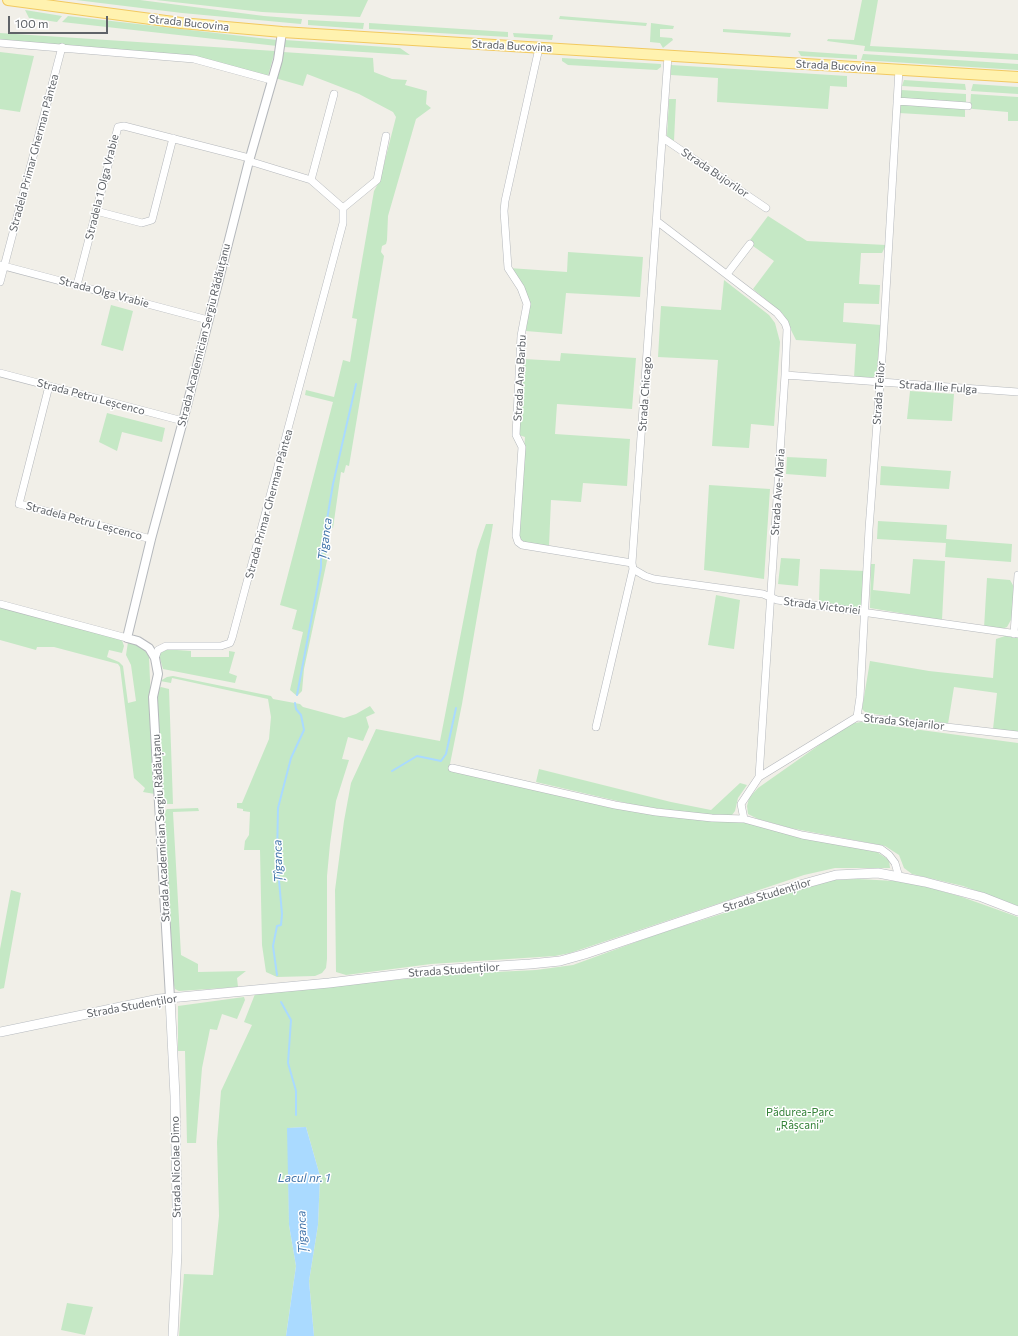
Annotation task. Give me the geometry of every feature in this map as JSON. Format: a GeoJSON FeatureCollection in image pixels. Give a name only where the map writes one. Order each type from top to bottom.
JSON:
{"type":"FeatureCollection","features":[{"type":"Feature","properties":{"kind":"main road","name":"Strada Bucovina"},"geometry":{"type":"LineString","coordinates":[[8,0],[181,23],[282,32],[1018,77]]}},
{"type":"Feature","properties":{"kind":"main road","name":"Strada Studenților"},"geometry":{"type":"LineString","coordinates":[[0,1032],[125,1005],[170,998],[329,983],[436,970],[560,961],[810,881],[836,875],[878,873],[982,897],[1018,911]]}},
{"type":"Feature","properties":{"kind":"main road","name":"Strada Nicolae Dimo"},"geometry":{"type":"LineString","coordinates":[[170,998],[175,1096],[177,1205],[177,1252],[173,1336]]}},
{"type":"Feature","properties":{"kind":"street","name":"Strada Academician Sergiu Rădăuțanu"},"geometry":{"type":"LineString","coordinates":[[128,638],[151,539],[183,421],[249,159],[278,60],[282,32]]}},
{"type":"Feature","properties":{"kind":"street"},"geometry":{"type":"LineString","coordinates":[[0,43],[194,59],[271,80]]}},
{"type":"Feature","properties":{"kind":"street","name":"Stradela Primar Gherman Pântea"},"geometry":{"type":"LineString","coordinates":[[0,282],[2,265],[62,47]]}},
{"type":"Feature","properties":{"kind":"street","name":"Strada Ana Barbu"},"geometry":{"type":"LineString","coordinates":[[522,545],[518,542],[516,536],[522,447],[516,435],[521,336],[527,304],[521,288],[508,268],[504,211],[539,48]]}},
{"type":"Feature","properties":{"kind":"street","name":"Strada Chicago"},"geometry":{"type":"LineString","coordinates":[[596,727],[633,566],[658,222],[668,56]]}},
{"type":"Feature","properties":{"kind":"street","name":"Strada Teilor"},"geometry":{"type":"LineString","coordinates":[[857,716],[860,697],[869,523],[880,383],[899,69]]}},
{"type":"Feature","properties":{"kind":"street"},"geometry":{"type":"LineString","coordinates":[[311,180],[334,94]]}},
{"type":"Feature","properties":{"kind":"street"},"geometry":{"type":"LineString","coordinates":[[896,101],[968,106]]}},
{"type":"Feature","properties":{"kind":"street","name":"Stradela 1 Olga Vrabie"},"geometry":{"type":"LineString","coordinates":[[77,285],[118,128],[124,126],[249,159],[311,180],[343,208]]}},
{"type":"Feature","properties":{"kind":"street"},"geometry":{"type":"LineString","coordinates":[[343,208],[376,180],[386,136]]}},
{"type":"Feature","properties":{"kind":"street"},"geometry":{"type":"LineString","coordinates":[[96,211],[142,223],[148,223],[152,220],[173,138]]}},
{"type":"Feature","properties":{"kind":"street","name":"Strada Bujorilor"},"geometry":{"type":"LineString","coordinates":[[663,138],[766,208]]}},
{"type":"Feature","properties":{"kind":"street","name":"Strada Primar Gherman Pântea"},"geometry":{"type":"LineString","coordinates":[[155,658],[158,650],[166,646],[221,646],[230,643],[343,223],[343,208]]}},
{"type":"Feature","properties":{"kind":"street","name":"Strada Ave-Maria"},"geometry":{"type":"LineString","coordinates":[[658,222],[777,312],[785,323],[787,335],[759,777],[742,804],[744,819]]}},
{"type":"Feature","properties":{"kind":"street"},"geometry":{"type":"LineString","coordinates":[[656,239],[665,231],[671,232]]}},
{"type":"Feature","properties":{"kind":"street"},"geometry":{"type":"LineString","coordinates":[[728,274],[750,244]]}},
{"type":"Feature","properties":{"kind":"street","name":"Strada Olga Vrabie"},"geometry":{"type":"LineString","coordinates":[[2,265],[208,320]]}},
{"type":"Feature","properties":{"kind":"street","name":"Strada Petru Leșcenco"},"geometry":{"type":"LineString","coordinates":[[0,373],[183,421]]}},
{"type":"Feature","properties":{"kind":"street","name":"Strada Ilie Fulga"},"geometry":{"type":"LineString","coordinates":[[785,376],[1018,392]]}},
{"type":"Feature","properties":{"kind":"street","name":"Stradela Petru Leșcenco"},"geometry":{"type":"LineString","coordinates":[[49,386],[19,504],[151,539]]}},
{"type":"Feature","properties":{"kind":"street","name":"Strada Victoriei"},"geometry":{"type":"LineString","coordinates":[[522,545],[633,566],[645,576],[654,579],[763,594],[777,600],[1016,634]]}},
{"type":"Feature","properties":{"kind":"street"},"geometry":{"type":"LineString","coordinates":[[1016,634],[1018,575]]}},
{"type":"Feature","properties":{"kind":"street"},"geometry":{"type":"LineString","coordinates":[[0,604],[128,638],[145,644],[155,658]]}},
{"type":"Feature","properties":{"kind":"street","name":"Strada Academician Sergiu Rădăuțanu"},"geometry":{"type":"LineString","coordinates":[[155,658],[158,674],[153,697],[170,998]]}},
{"type":"Feature","properties":{"kind":"street","name":"Strada Stejarilor"},"geometry":{"type":"LineString","coordinates":[[759,777],[857,716],[1018,735]]}},
{"type":"Feature","properties":{"kind":"street"},"geometry":{"type":"LineString","coordinates":[[452,768],[656,812],[712,818],[744,819],[802,835],[881,849],[890,855],[895,863],[898,877]]}},
{"type":"Feature","properties":{"kind":"green space"},"geometry":{"type":"Polygon","coordinates":[[[76,0],[140,0],[264,16],[302,19],[301,24],[182,13],[76,0]]]}},
{"type":"Feature","properties":{"kind":"green space"},"geometry":{"type":"Polygon","coordinates":[[[156,0],[368,0],[360,17],[262,12],[156,0]]]}},
{"type":"Feature","properties":{"kind":"green space"},"geometry":{"type":"Polygon","coordinates":[[[862,0],[878,0],[870,46],[1018,54],[1018,60],[864,51],[865,46],[827,41],[828,39],[854,40],[862,0]]]}},
{"type":"Feature","properties":{"kind":"green space"},"geometry":{"type":"Polygon","coordinates":[[[25,10],[62,16],[57,22],[29,18],[25,10]]]}},
{"type":"Feature","properties":{"kind":"green space"},"geometry":{"type":"Polygon","coordinates":[[[68,16],[277,40],[277,46],[62,22],[68,16]]]}},
{"type":"Feature","properties":{"kind":"green space"},"geometry":{"type":"Polygon","coordinates":[[[560,16],[647,23],[646,26],[559,19],[560,16]]]}},
{"type":"Feature","properties":{"kind":"green space"},"geometry":{"type":"Polygon","coordinates":[[[308,20],[364,23],[363,29],[308,25],[308,20]]]}},
{"type":"Feature","properties":{"kind":"green space"},"geometry":{"type":"Polygon","coordinates":[[[369,23],[508,32],[508,37],[369,29],[369,23]]]}},
{"type":"Feature","properties":{"kind":"green space"},"geometry":{"type":"Polygon","coordinates":[[[651,23],[674,26],[673,29],[660,29],[660,37],[672,38],[673,40],[663,48],[660,43],[650,42],[651,23]]]}},
{"type":"Feature","properties":{"kind":"green space"},"geometry":{"type":"Polygon","coordinates":[[[723,29],[791,33],[790,37],[723,32],[723,29]]]}},
{"type":"Feature","properties":{"kind":"green space"},"geometry":{"type":"Polygon","coordinates":[[[0,33],[275,51],[268,76],[195,56],[0,40],[0,33]]]}},
{"type":"Feature","properties":{"kind":"green space"},"geometry":{"type":"Polygon","coordinates":[[[513,33],[553,35],[552,40],[514,37],[513,33]]]}},
{"type":"Feature","properties":{"kind":"green space"},"geometry":{"type":"Polygon","coordinates":[[[285,40],[400,48],[410,55],[284,47],[285,40]]]}},
{"type":"Feature","properties":{"kind":"green space"},"geometry":{"type":"Polygon","coordinates":[[[798,51],[857,55],[857,59],[801,56],[798,51]]]}},
{"type":"Feature","properties":{"kind":"green space"},"geometry":{"type":"Polygon","coordinates":[[[0,52],[34,56],[20,112],[0,109],[0,52]]]}},
{"type":"Feature","properties":{"kind":"green space"},"geometry":{"type":"Polygon","coordinates":[[[283,52],[373,58],[374,72],[392,79],[407,80],[405,85],[427,91],[426,104],[431,108],[416,119],[388,216],[387,240],[386,244],[382,246],[381,252],[384,256],[349,466],[346,465],[344,473],[341,472],[333,528],[328,528],[326,555],[328,556],[304,669],[302,691],[297,696],[290,690],[303,632],[292,629],[297,610],[280,605],[333,402],[305,395],[306,390],[334,397],[343,360],[350,362],[357,319],[352,318],[374,191],[380,180],[396,117],[393,112],[359,94],[307,74],[303,86],[275,78],[283,52]]]}},
{"type":"Feature","properties":{"kind":"green space"},"geometry":{"type":"Polygon","coordinates":[[[863,54],[1018,64],[1018,70],[861,60],[863,54]]]}},
{"type":"Feature","properties":{"kind":"green space"},"geometry":{"type":"Polygon","coordinates":[[[562,58],[661,64],[661,67],[657,70],[568,65],[562,61],[562,58]]]}},
{"type":"Feature","properties":{"kind":"green space"},"geometry":{"type":"Polygon","coordinates":[[[671,65],[847,76],[847,87],[830,86],[828,109],[717,102],[718,78],[671,75],[671,65]]]}},
{"type":"Feature","properties":{"kind":"green space"},"geometry":{"type":"Polygon","coordinates":[[[904,80],[965,84],[966,90],[902,86],[904,80]]]}},
{"type":"Feature","properties":{"kind":"green space"},"geometry":{"type":"Polygon","coordinates":[[[973,84],[1018,87],[1018,94],[971,91],[973,84]]]}},
{"type":"Feature","properties":{"kind":"green space"},"geometry":{"type":"Polygon","coordinates":[[[901,90],[966,94],[966,103],[901,99],[901,90]]]}},
{"type":"Feature","properties":{"kind":"green space"},"geometry":{"type":"Polygon","coordinates":[[[971,94],[1018,97],[1018,121],[1008,121],[1008,112],[970,108],[971,94]]]}},
{"type":"Feature","properties":{"kind":"green space"},"geometry":{"type":"Polygon","coordinates":[[[669,99],[676,99],[674,141],[667,136],[669,99]]]}},
{"type":"Feature","properties":{"kind":"green space"},"geometry":{"type":"Polygon","coordinates":[[[900,104],[965,108],[965,117],[899,113],[900,104]]]}},
{"type":"Feature","properties":{"kind":"green space"},"geometry":{"type":"Polygon","coordinates":[[[768,216],[807,241],[886,245],[882,253],[861,253],[859,284],[880,285],[879,304],[844,303],[843,322],[881,325],[877,373],[875,376],[870,379],[854,378],[856,344],[796,340],[783,314],[753,289],[774,261],[753,246],[750,240],[768,216]]]}},
{"type":"Feature","properties":{"kind":"green space"},"geometry":{"type":"Polygon","coordinates":[[[568,252],[643,257],[640,297],[566,293],[562,334],[526,331],[529,302],[509,268],[567,272],[568,252]]]}},
{"type":"Feature","properties":{"kind":"green space"},"geometry":{"type":"Polygon","coordinates":[[[724,280],[769,315],[775,323],[780,342],[774,426],[751,424],[749,448],[712,446],[718,360],[658,357],[661,306],[721,310],[724,280]]]}},
{"type":"Feature","properties":{"kind":"green space"},"geometry":{"type":"Polygon","coordinates":[[[111,305],[133,311],[123,351],[101,345],[111,305]]]}},
{"type":"Feature","properties":{"kind":"green space"},"geometry":{"type":"Polygon","coordinates":[[[561,353],[636,358],[632,409],[557,404],[555,434],[630,439],[627,486],[583,483],[581,502],[551,500],[549,546],[525,542],[520,539],[518,527],[525,437],[519,435],[518,432],[524,359],[560,361],[561,353]]]}},
{"type":"Feature","properties":{"kind":"green space"},"geometry":{"type":"Polygon","coordinates":[[[910,391],[954,394],[952,421],[907,419],[910,391]]]}},
{"type":"Feature","properties":{"kind":"green space"},"geometry":{"type":"Polygon","coordinates":[[[107,413],[165,428],[162,442],[122,432],[117,451],[99,442],[107,413]]]}},
{"type":"Feature","properties":{"kind":"green space"},"geometry":{"type":"Polygon","coordinates":[[[787,457],[827,459],[826,477],[786,474],[787,457]]]}},
{"type":"Feature","properties":{"kind":"green space"},"geometry":{"type":"Polygon","coordinates":[[[881,466],[951,471],[949,489],[880,485],[881,466]]]}},
{"type":"Feature","properties":{"kind":"green space"},"geometry":{"type":"Polygon","coordinates":[[[709,485],[770,489],[764,579],[704,570],[709,485]]]}},
{"type":"Feature","properties":{"kind":"green space"},"geometry":{"type":"Polygon","coordinates":[[[878,521],[947,525],[946,539],[1012,544],[1011,562],[945,557],[946,543],[877,539],[878,521]]]}},
{"type":"Feature","properties":{"kind":"green space"},"geometry":{"type":"Polygon","coordinates":[[[486,524],[493,524],[462,704],[449,769],[648,813],[746,823],[877,852],[889,860],[890,868],[835,868],[804,875],[570,953],[555,956],[431,964],[346,975],[336,972],[335,890],[344,821],[351,783],[376,729],[440,741],[477,550],[486,524]]]}},
{"type":"Feature","properties":{"kind":"green space"},"geometry":{"type":"Polygon","coordinates":[[[781,558],[800,559],[798,586],[778,584],[781,558]]]}},
{"type":"Feature","properties":{"kind":"green space"},"geometry":{"type":"Polygon","coordinates":[[[913,559],[945,561],[942,620],[870,608],[871,564],[875,564],[873,590],[910,594],[913,559]]]}},
{"type":"Feature","properties":{"kind":"green space"},"geometry":{"type":"Polygon","coordinates":[[[820,569],[865,571],[862,606],[853,608],[819,601],[820,569]]]}},
{"type":"Feature","properties":{"kind":"green space"},"geometry":{"type":"Polygon","coordinates":[[[987,578],[1010,580],[1014,587],[1012,618],[1007,627],[1002,629],[984,628],[987,578]]]}},
{"type":"Feature","properties":{"kind":"green space"},"geometry":{"type":"Polygon","coordinates":[[[716,595],[740,600],[734,649],[708,645],[716,595]]]}},
{"type":"Feature","properties":{"kind":"green space"},"geometry":{"type":"Polygon","coordinates":[[[0,607],[122,640],[124,646],[122,653],[109,650],[107,657],[119,662],[123,666],[128,703],[136,701],[131,665],[126,655],[128,642],[140,646],[146,652],[149,657],[155,794],[143,792],[145,788],[134,778],[120,667],[118,664],[54,647],[37,647],[36,650],[0,640],[0,607]]]}},
{"type":"Feature","properties":{"kind":"green space"},"geometry":{"type":"Polygon","coordinates":[[[1005,636],[1018,637],[1018,732],[993,729],[997,693],[954,687],[948,724],[866,713],[862,709],[870,661],[929,671],[993,678],[996,639],[1005,636]]]}},
{"type":"Feature","properties":{"kind":"green space"},"geometry":{"type":"Polygon","coordinates":[[[163,649],[191,651],[191,657],[229,657],[229,651],[235,652],[229,673],[237,676],[235,683],[163,669],[159,655],[163,649]]]}},
{"type":"Feature","properties":{"kind":"green space"},"geometry":{"type":"Polygon","coordinates":[[[173,676],[271,696],[273,699],[300,704],[303,707],[344,718],[356,714],[370,706],[375,713],[366,717],[369,727],[363,741],[348,737],[342,759],[349,760],[336,801],[330,844],[327,876],[327,959],[326,968],[322,973],[315,976],[277,977],[266,972],[262,945],[260,850],[244,850],[245,841],[249,835],[250,812],[237,808],[237,803],[242,803],[269,739],[271,717],[268,699],[172,678],[171,683],[160,681],[167,677],[173,676]]]}},
{"type":"Feature","properties":{"kind":"green space"},"geometry":{"type":"Polygon","coordinates":[[[161,687],[169,689],[173,804],[162,804],[156,690],[161,687]]]}},
{"type":"Feature","properties":{"kind":"green space"},"geometry":{"type":"Polygon","coordinates":[[[861,722],[1018,743],[1018,906],[963,886],[912,874],[904,868],[899,855],[885,846],[790,828],[758,819],[748,814],[747,806],[749,798],[758,788],[849,724],[861,722]]]}},
{"type":"Feature","properties":{"kind":"green space"},"geometry":{"type":"Polygon","coordinates":[[[539,769],[671,802],[711,810],[740,783],[747,785],[738,798],[735,811],[732,815],[718,816],[639,806],[536,782],[539,769]]]}},
{"type":"Feature","properties":{"kind":"green space"},"geometry":{"type":"Polygon","coordinates":[[[198,808],[199,811],[173,812],[181,955],[198,964],[198,972],[246,971],[237,978],[238,987],[179,991],[175,989],[174,985],[164,812],[167,809],[198,808]]]}},
{"type":"Feature","properties":{"kind":"green space","name":"Pădurea-Parc „Râșcani”"},"geometry":{"type":"Polygon","coordinates":[[[858,879],[895,881],[924,886],[962,897],[1018,917],[1018,1336],[314,1336],[309,1281],[318,1225],[320,1176],[306,1127],[288,1128],[289,1225],[296,1266],[286,1336],[179,1336],[184,1274],[213,1275],[219,1216],[217,1142],[221,1091],[252,1025],[244,1022],[255,994],[455,974],[536,970],[573,965],[658,934],[810,886],[834,880],[858,879]]]}},
{"type":"Feature","properties":{"kind":"green space"},"geometry":{"type":"Polygon","coordinates":[[[11,890],[21,893],[4,988],[0,989],[0,949],[11,890]]]}},
{"type":"Feature","properties":{"kind":"green space"},"geometry":{"type":"Polygon","coordinates":[[[244,997],[245,1000],[237,1019],[222,1014],[217,1030],[210,1029],[202,1068],[196,1143],[187,1143],[185,1051],[178,1051],[178,1006],[244,997]]]}},
{"type":"Feature","properties":{"kind":"green space"},"geometry":{"type":"Polygon","coordinates":[[[67,1303],[93,1307],[85,1335],[61,1330],[67,1303]]]}},
{"type":"Feature","properties":{"kind":"water","name":"Lacul nr. 1"},"geometry":{"type":"Polygon","coordinates":[[[306,1127],[320,1176],[318,1225],[309,1281],[314,1336],[286,1336],[296,1266],[289,1225],[287,1128],[306,1127]]]}},
{"type":"Feature","properties":{"kind":"waterway","name":"Țîganca"},"geometry":{"type":"LineString","coordinates":[[297,695],[321,568],[321,555],[333,484],[356,384]]}},
{"type":"Feature","properties":{"kind":"waterway","name":"Țîganca"},"geometry":{"type":"LineString","coordinates":[[277,975],[273,946],[277,926],[281,925],[282,914],[277,858],[278,808],[291,758],[304,730],[301,715],[296,709],[295,703]]}},
{"type":"Feature","properties":{"kind":"waterway"},"geometry":{"type":"LineString","coordinates":[[392,771],[417,756],[441,761],[446,754],[456,708]]}},
{"type":"Feature","properties":{"kind":"waterway","name":"Țîganca"},"geometry":{"type":"LineString","coordinates":[[281,1002],[291,1020],[288,1063],[296,1091],[296,1115]]}}]}
